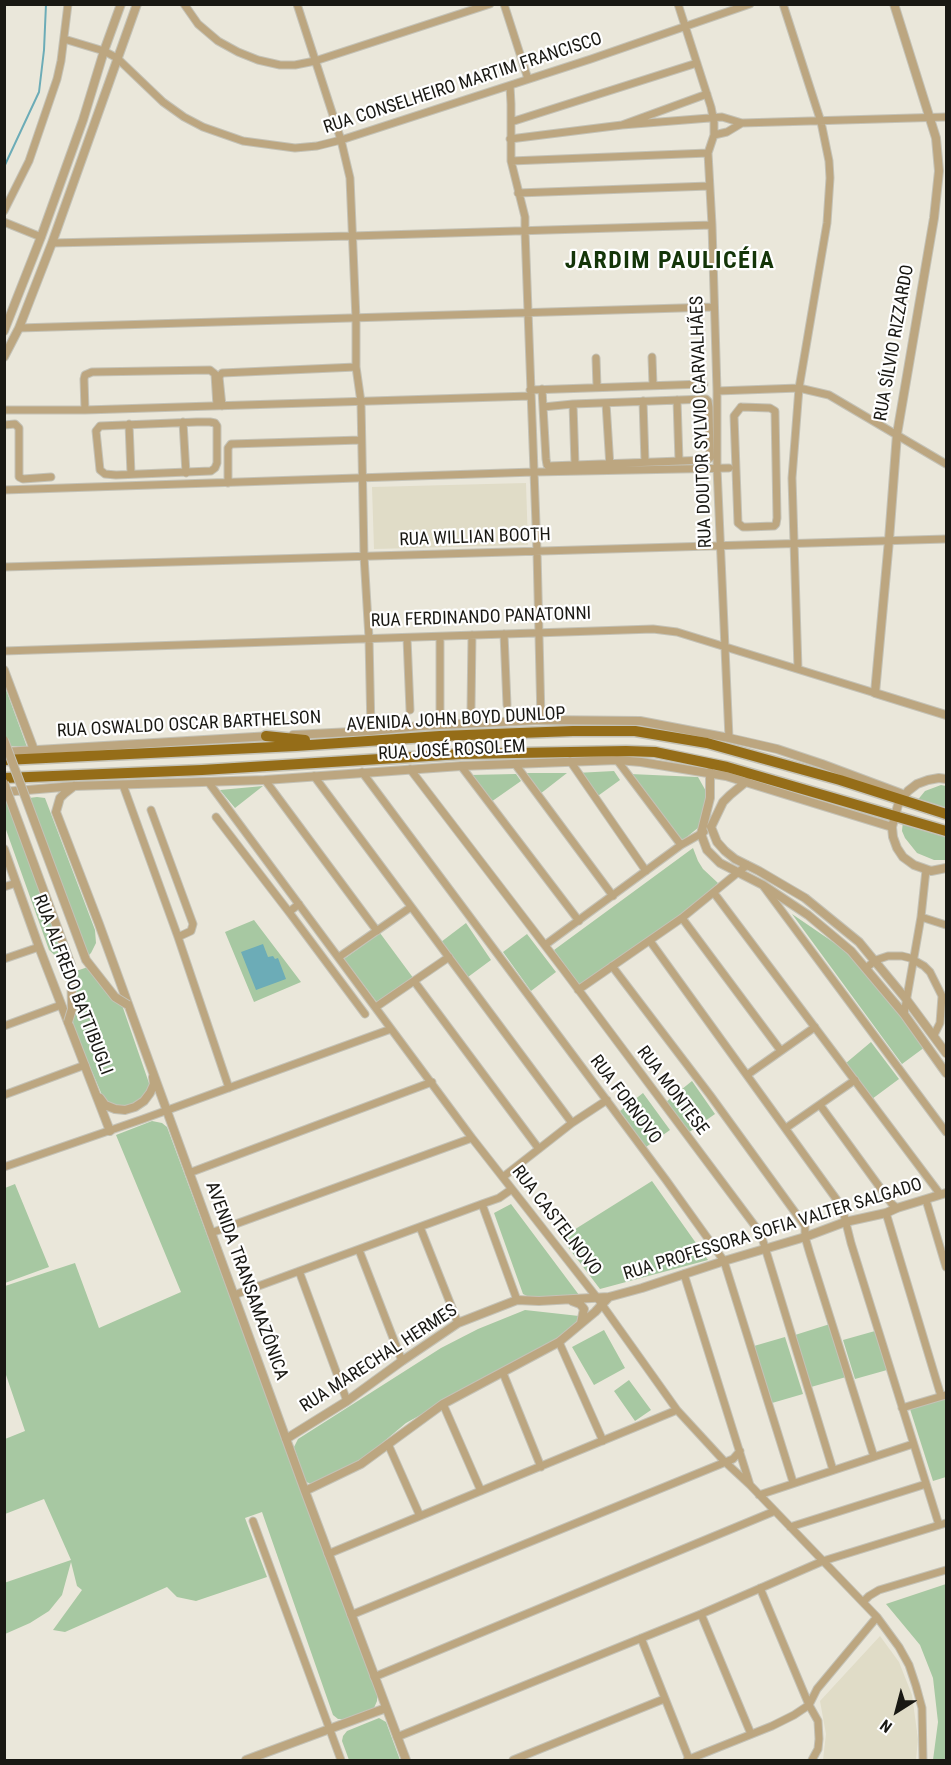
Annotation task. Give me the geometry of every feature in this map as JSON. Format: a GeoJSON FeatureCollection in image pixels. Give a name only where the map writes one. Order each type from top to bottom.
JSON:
{"type":"FeatureCollection","features":[{"type":"Feature","properties":{"kind":"main road","name":"AVENIDA JOHN BOYD DUNLOP"},"geometry":{"type":"LineString","coordinates":[[4,760],[440,736],[635,731],[707,743],[903,798],[946,814]]}},
{"type":"Feature","properties":{"kind":"main road"},"geometry":{"type":"LineString","coordinates":[[266,736],[344,743]]}},
{"type":"Feature","properties":{"kind":"main road","name":"AVENIDA JOHN BOYD DUNLOP"},"geometry":{"type":"LineString","coordinates":[[4,778],[202,770],[461,754],[655,752],[727,766],[946,831]]}},
{"type":"Feature","properties":{"kind":"street"},"geometry":{"type":"LineString","coordinates":[[4,211],[29,161],[57,79],[68,4]]}},
{"type":"Feature","properties":{"kind":"street"},"geometry":{"type":"LineString","coordinates":[[4,331],[83,120],[121,4]]}},
{"type":"Feature","properties":{"kind":"street"},"geometry":{"type":"LineString","coordinates":[[4,357],[19,328],[52,243],[136,4]]}},
{"type":"Feature","properties":{"kind":"street"},"geometry":{"type":"LineString","coordinates":[[184,4],[205,29],[218,40],[238,52],[280,65],[315,61],[490,4]]}},
{"type":"Feature","properties":{"kind":"street"},"geometry":{"type":"LineString","coordinates":[[297,4],[341,140],[350,178],[356,367],[361,402],[371,731]]}},
{"type":"Feature","properties":{"kind":"street"},"geometry":{"type":"LineString","coordinates":[[504,4],[528,79]]}},
{"type":"Feature","properties":{"kind":"street","name":"RUA DOUTOR SYLVIO CARVALHÃES"},"geometry":{"type":"LineString","coordinates":[[678,4],[713,118],[714,135],[708,153],[717,391],[717,468],[729,738]]}},
{"type":"Feature","properties":{"kind":"street","name":"RUA CONSELHEIRO MARTIM FRANCISCO"},"geometry":{"type":"LineString","coordinates":[[64,39],[104,51],[117,58],[163,102],[184,117],[223,135],[268,145],[295,148],[341,140],[510,86],[750,4]]}},
{"type":"Feature","properties":{"kind":"street"},"geometry":{"type":"LineString","coordinates":[[783,4],[821,122],[829,161],[830,195],[799,388],[792,478],[798,669]]}},
{"type":"Feature","properties":{"kind":"street","name":"RUA SÍLVIO RIZZARDO"},"geometry":{"type":"LineString","coordinates":[[875,693],[890,540],[897,434],[939,171],[936,138],[894,4]]}},
{"type":"Feature","properties":{"kind":"street"},"geometry":{"type":"LineString","coordinates":[[511,123],[697,63]]}},
{"type":"Feature","properties":{"kind":"street"},"geometry":{"type":"LineString","coordinates":[[510,86],[511,161],[525,217],[541,720]]}},
{"type":"Feature","properties":{"kind":"street"},"geometry":{"type":"LineString","coordinates":[[622,125],[707,94]]}},
{"type":"Feature","properties":{"kind":"street"},"geometry":{"type":"LineString","coordinates":[[510,139],[622,125],[726,117],[742,123],[946,117]]}},
{"type":"Feature","properties":{"kind":"street"},"geometry":{"type":"LineString","coordinates":[[714,135],[727,132],[742,123]]}},
{"type":"Feature","properties":{"kind":"street"},"geometry":{"type":"LineString","coordinates":[[511,161],[708,153]]}},
{"type":"Feature","properties":{"kind":"street"},"geometry":{"type":"LineString","coordinates":[[518,193],[709,186]]}},
{"type":"Feature","properties":{"kind":"street"},"geometry":{"type":"LineString","coordinates":[[4,222],[41,237]]}},
{"type":"Feature","properties":{"kind":"street"},"geometry":{"type":"LineString","coordinates":[[52,243],[712,225]]}},
{"type":"Feature","properties":{"kind":"street"},"geometry":{"type":"LineString","coordinates":[[19,328],[714,307]]}},
{"type":"Feature","properties":{"kind":"street"},"geometry":{"type":"LineString","coordinates":[[652,357],[653,385]]}},
{"type":"Feature","properties":{"kind":"street"},"geometry":{"type":"LineString","coordinates":[[596,358],[597,387]]}},
{"type":"Feature","properties":{"kind":"street"},"geometry":{"type":"LineString","coordinates":[[220,406],[219,377],[222,373],[356,367]]}},
{"type":"Feature","properties":{"kind":"street"},"geometry":{"type":"LineString","coordinates":[[85,410],[84,379],[85,375],[92,372],[210,370],[215,375],[220,406]]}},
{"type":"Feature","properties":{"kind":"street"},"geometry":{"type":"LineString","coordinates":[[4,410],[85,410],[361,402],[530,393],[543,389],[704,384]]}},
{"type":"Feature","properties":{"kind":"street"},"geometry":{"type":"LineString","coordinates":[[717,391],[799,388],[829,395],[946,464]]}},
{"type":"Feature","properties":{"kind":"street"},"geometry":{"type":"LineString","coordinates":[[543,389],[543,407],[547,465],[575,464],[610,467],[645,462],[709,459],[710,407],[705,399],[543,407]]}},
{"type":"Feature","properties":{"kind":"street"},"geometry":{"type":"LineString","coordinates":[[677,400],[679,461]]}},
{"type":"Feature","properties":{"kind":"street"},"geometry":{"type":"LineString","coordinates":[[643,401],[645,462]]}},
{"type":"Feature","properties":{"kind":"street"},"geometry":{"type":"LineString","coordinates":[[573,404],[575,464]]}},
{"type":"Feature","properties":{"kind":"street"},"geometry":{"type":"LineString","coordinates":[[606,404],[610,467]]}},
{"type":"Feature","properties":{"kind":"street"},"geometry":{"type":"LineString","coordinates":[[741,407],[773,409],[775,411],[776,525],[747,527],[739,524],[733,468],[735,412],[741,407]]}},
{"type":"Feature","properties":{"kind":"street"},"geometry":{"type":"LineString","coordinates":[[17,410],[19,477],[23,479],[51,477]]}},
{"type":"Feature","properties":{"kind":"street"},"geometry":{"type":"LineString","coordinates":[[183,422],[186,473]]}},
{"type":"Feature","properties":{"kind":"street"},"geometry":{"type":"LineString","coordinates":[[183,422],[217,424],[215,468],[211,471],[186,473],[102,474],[98,465],[96,431],[100,426],[129,424],[183,422]]}},
{"type":"Feature","properties":{"kind":"street"},"geometry":{"type":"LineString","coordinates":[[4,424],[15,424],[19,428]]}},
{"type":"Feature","properties":{"kind":"street"},"geometry":{"type":"LineString","coordinates":[[129,424],[131,474]]}},
{"type":"Feature","properties":{"kind":"street"},"geometry":{"type":"LineString","coordinates":[[228,483],[229,445],[361,440]]}},
{"type":"Feature","properties":{"kind":"street"},"geometry":{"type":"LineString","coordinates":[[4,490],[363,479],[610,467],[733,468]]}},
{"type":"Feature","properties":{"kind":"street"},"geometry":{"type":"LineString","coordinates":[[160,474],[160,485]]}},
{"type":"Feature","properties":{"kind":"street","name":"RUA WILLIAN BOOTH"},"geometry":{"type":"LineString","coordinates":[[4,567],[946,539]]}},
{"type":"Feature","properties":{"kind":"street","name":"RUA FERDINANDO PANATONNI"},"geometry":{"type":"LineString","coordinates":[[4,651],[654,628],[677,632],[946,715]]}},
{"type":"Feature","properties":{"kind":"street"},"geometry":{"type":"LineString","coordinates":[[504,634],[507,705]]}},
{"type":"Feature","properties":{"kind":"street"},"geometry":{"type":"LineString","coordinates":[[471,709],[472,636]]}},
{"type":"Feature","properties":{"kind":"street"},"geometry":{"type":"LineString","coordinates":[[440,637],[440,710]]}},
{"type":"Feature","properties":{"kind":"street"},"geometry":{"type":"LineString","coordinates":[[408,638],[410,710]]}},
{"type":"Feature","properties":{"kind":"street"},"geometry":{"type":"LineString","coordinates":[[4,670],[34,750]]}},
{"type":"Feature","properties":{"kind":"street","name":"RUA OSWALDO OSCAR BARTHELSON"},"geometry":{"type":"LineString","coordinates":[[4,752],[541,720],[640,721],[777,749],[822,764],[903,798]]}},
{"type":"Feature","properties":{"kind":"street"},"geometry":{"type":"LineString","coordinates":[[4,740],[86,960],[116,997],[128,1005]]}},
{"type":"Feature","properties":{"kind":"street"},"geometry":{"type":"LineString","coordinates":[[617,760],[681,845]]}},
{"type":"Feature","properties":{"kind":"street","name":"RUA JOSÉ ROSOLEM"},"geometry":{"type":"LineString","coordinates":[[4,792],[74,786],[209,783],[461,766],[617,760],[711,772],[747,781],[892,827]]}},
{"type":"Feature","properties":{"kind":"street"},"geometry":{"type":"LineString","coordinates":[[570,761],[646,871]]}},
{"type":"Feature","properties":{"kind":"street"},"geometry":{"type":"LineString","coordinates":[[515,764],[613,896]]}},
{"type":"Feature","properties":{"kind":"street"},"geometry":{"type":"LineString","coordinates":[[461,766],[579,921]]}},
{"type":"Feature","properties":{"kind":"street","name":"RUA MONTESE"},"geometry":{"type":"LineString","coordinates":[[410,769],[758,1230],[833,1470]]}},
{"type":"Feature","properties":{"kind":"street","name":"RUA FORNOVO"},"geometry":{"type":"LineString","coordinates":[[362,772],[724,1260],[793,1482]]}},
{"type":"Feature","properties":{"kind":"street"},"geometry":{"type":"LineString","coordinates":[[711,772],[710,798],[700,834],[707,850],[727,867],[763,885],[808,915],[851,951],[904,1014],[946,1073]]}},
{"type":"Feature","properties":{"kind":"street"},"geometry":{"type":"LineString","coordinates":[[314,776],[572,1123]]}},
{"type":"Feature","properties":{"kind":"street"},"geometry":{"type":"LineString","coordinates":[[946,776],[928,780],[914,787],[903,798],[892,827],[894,842],[903,857],[926,870],[946,868]]}},
{"type":"Feature","properties":{"kind":"street"},"geometry":{"type":"LineString","coordinates":[[265,780],[377,931]]}},
{"type":"Feature","properties":{"kind":"street"},"geometry":{"type":"LineString","coordinates":[[545,945],[681,845],[711,827],[723,802],[747,781]]}},
{"type":"Feature","properties":{"kind":"street"},"geometry":{"type":"LineString","coordinates":[[4,783],[71,965],[72,1009],[68,1022]]}},
{"type":"Feature","properties":{"kind":"street","name":"RUA CASTELNOVO"},"geometry":{"type":"LineString","coordinates":[[209,783],[472,1138],[600,1302],[677,1410],[724,1461],[878,1617],[909,1665],[916,1686],[922,1708],[923,1761]]}},
{"type":"Feature","properties":{"kind":"street"},"geometry":{"type":"LineString","coordinates":[[123,785],[229,1088]]}},
{"type":"Feature","properties":{"kind":"street","name":"AVENIDA TRANSAMAZÔNICA"},"geometry":{"type":"LineString","coordinates":[[74,786],[60,798],[56,812],[405,1761]]}},
{"type":"Feature","properties":{"kind":"street"},"geometry":{"type":"LineString","coordinates":[[151,810],[193,924],[191,931],[178,937]]}},
{"type":"Feature","properties":{"kind":"street"},"geometry":{"type":"LineString","coordinates":[[216,817],[365,1014]]}},
{"type":"Feature","properties":{"kind":"street"},"geometry":{"type":"LineString","coordinates":[[711,827],[717,842],[725,852],[805,898],[859,942],[876,960],[946,1053]]}},
{"type":"Feature","properties":{"kind":"street","name":"RUA ALFREDO BATTIBUGLI"},"geometry":{"type":"LineString","coordinates":[[4,849],[110,1131]]}},
{"type":"Feature","properties":{"kind":"street"},"geometry":{"type":"LineString","coordinates":[[578,990],[682,918],[747,865]]}},
{"type":"Feature","properties":{"kind":"street"},"geometry":{"type":"LineString","coordinates":[[904,1014],[921,917],[926,870]]}},
{"type":"Feature","properties":{"kind":"street"},"geometry":{"type":"LineString","coordinates":[[4,887],[16,882]]}},
{"type":"Feature","properties":{"kind":"street"},"geometry":{"type":"LineString","coordinates":[[763,885],[946,1132]]}},
{"type":"Feature","properties":{"kind":"street"},"geometry":{"type":"LineString","coordinates":[[714,893],[943,1194]]}},
{"type":"Feature","properties":{"kind":"street"},"geometry":{"type":"LineString","coordinates":[[289,912],[299,904]]}},
{"type":"Feature","properties":{"kind":"street"},"geometry":{"type":"LineString","coordinates":[[339,957],[411,908]]}},
{"type":"Feature","properties":{"kind":"street"},"geometry":{"type":"LineString","coordinates":[[921,917],[946,925]]}},
{"type":"Feature","properties":{"kind":"street"},"geometry":{"type":"LineString","coordinates":[[682,918],[781,1051]]}},
{"type":"Feature","properties":{"kind":"street"},"geometry":{"type":"LineString","coordinates":[[650,941],[842,1207],[939,1525]]}},
{"type":"Feature","properties":{"kind":"street"},"geometry":{"type":"LineString","coordinates":[[4,959],[39,947]]}},
{"type":"Feature","properties":{"kind":"street"},"geometry":{"type":"LineString","coordinates":[[866,968],[876,960],[888,956],[902,956],[924,966],[944,997],[940,1023],[934,1035]]}},
{"type":"Feature","properties":{"kind":"street"},"geometry":{"type":"LineString","coordinates":[[376,1007],[449,957]]}},
{"type":"Feature","properties":{"kind":"street"},"geometry":{"type":"LineString","coordinates":[[612,966],[805,1226],[805,1237],[874,1457]]}},
{"type":"Feature","properties":{"kind":"street"},"geometry":{"type":"LineString","coordinates":[[414,981],[539,1149]]}},
{"type":"Feature","properties":{"kind":"street"},"geometry":{"type":"LineString","coordinates":[[4,1026],[61,1005]]}},
{"type":"Feature","properties":{"kind":"street"},"geometry":{"type":"LineString","coordinates":[[747,1076],[815,1027]]}},
{"type":"Feature","properties":{"kind":"street"},"geometry":{"type":"LineString","coordinates":[[4,1167],[391,1029]]}},
{"type":"Feature","properties":{"kind":"street"},"geometry":{"type":"LineString","coordinates":[[4,1095],[85,1065]]}},
{"type":"Feature","properties":{"kind":"street"},"geometry":{"type":"LineString","coordinates":[[93,1088],[105,1105],[125,1110],[144,1101],[154,1083],[153,1073]]}},
{"type":"Feature","properties":{"kind":"street"},"geometry":{"type":"LineString","coordinates":[[786,1128],[855,1080]]}},
{"type":"Feature","properties":{"kind":"street"},"geometry":{"type":"LineString","coordinates":[[189,1173],[432,1082]]}},
{"type":"Feature","properties":{"kind":"street"},"geometry":{"type":"LineString","coordinates":[[503,1177],[572,1123],[607,1100]]}},
{"type":"Feature","properties":{"kind":"street"},"geometry":{"type":"LineString","coordinates":[[820,1105],[897,1208]]}},
{"type":"Feature","properties":{"kind":"street"},"geometry":{"type":"LineString","coordinates":[[211,1233],[472,1138]]}},
{"type":"Feature","properties":{"kind":"street"},"geometry":{"type":"LineString","coordinates":[[234,1295],[499,1198],[512,1189]]}},
{"type":"Feature","properties":{"kind":"street","name":"RUA PROFESSORA SOFIA VALTER SALGADO"},"geometry":{"type":"LineString","coordinates":[[600,1302],[609,1297],[724,1260],[943,1194]]}},
{"type":"Feature","properties":{"kind":"street"},"geometry":{"type":"LineString","coordinates":[[926,1200],[946,1267]]}},
{"type":"Feature","properties":{"kind":"street"},"geometry":{"type":"LineString","coordinates":[[482,1204],[517,1300]]}},
{"type":"Feature","properties":{"kind":"street"},"geometry":{"type":"LineString","coordinates":[[886,1213],[944,1396],[902,1408]]}},
{"type":"Feature","properties":{"kind":"street"},"geometry":{"type":"LineString","coordinates":[[420,1227],[458,1323]]}},
{"type":"Feature","properties":{"kind":"street"},"geometry":{"type":"LineString","coordinates":[[359,1250],[402,1361]]}},
{"type":"Feature","properties":{"kind":"street"},"geometry":{"type":"LineString","coordinates":[[299,1271],[347,1401]]}},
{"type":"Feature","properties":{"kind":"street"},"geometry":{"type":"LineString","coordinates":[[684,1274],[750,1485]]}},
{"type":"Feature","properties":{"kind":"street","name":"RUA MARECHAL HERMES"},"geometry":{"type":"LineString","coordinates":[[286,1439],[347,1401],[458,1323],[517,1300],[600,1302]]}},
{"type":"Feature","properties":{"kind":"street"},"geometry":{"type":"LineString","coordinates":[[568,1300],[580,1304],[584,1309],[581,1323]]}},
{"type":"Feature","properties":{"kind":"street"},"geometry":{"type":"LineString","coordinates":[[305,1491],[361,1464],[443,1404],[559,1342],[600,1302]]}},
{"type":"Feature","properties":{"kind":"street"},"geometry":{"type":"LineString","coordinates":[[559,1342],[603,1441]]}},
{"type":"Feature","properties":{"kind":"street"},"geometry":{"type":"LineString","coordinates":[[503,1373],[541,1467]]}},
{"type":"Feature","properties":{"kind":"street"},"geometry":{"type":"LineString","coordinates":[[443,1404],[481,1491]]}},
{"type":"Feature","properties":{"kind":"street"},"geometry":{"type":"LineString","coordinates":[[328,1554],[677,1410]]}},
{"type":"Feature","properties":{"kind":"street"},"geometry":{"type":"LineString","coordinates":[[388,1444],[420,1516]]}},
{"type":"Feature","properties":{"kind":"street"},"geometry":{"type":"LineString","coordinates":[[759,1495],[913,1444]]}},
{"type":"Feature","properties":{"kind":"street"},"geometry":{"type":"LineString","coordinates":[[351,1615],[733,1459],[740,1451]]}},
{"type":"Feature","properties":{"kind":"street"},"geometry":{"type":"LineString","coordinates":[[790,1527],[926,1484]]}},
{"type":"Feature","properties":{"kind":"street"},"geometry":{"type":"LineString","coordinates":[[374,1677],[775,1511]]}},
{"type":"Feature","properties":{"kind":"street"},"geometry":{"type":"LineString","coordinates":[[253,1521],[341,1761]]}},
{"type":"Feature","properties":{"kind":"street"},"geometry":{"type":"LineString","coordinates":[[397,1737],[701,1614],[823,1561],[946,1523]]}},
{"type":"Feature","properties":{"kind":"street"},"geometry":{"type":"LineString","coordinates":[[863,1602],[879,1590],[946,1570]]}},
{"type":"Feature","properties":{"kind":"street"},"geometry":{"type":"LineString","coordinates":[[760,1588],[809,1705],[818,1721],[818,1749],[812,1761]]}},
{"type":"Feature","properties":{"kind":"street"},"geometry":{"type":"LineString","coordinates":[[701,1614],[751,1734]]}},
{"type":"Feature","properties":{"kind":"street"},"geometry":{"type":"LineString","coordinates":[[641,1638],[688,1760],[787,1719],[809,1705],[817,1689],[878,1617]]}},
{"type":"Feature","properties":{"kind":"street"},"geometry":{"type":"LineString","coordinates":[[513,1761],[664,1699]]}},
{"type":"Feature","properties":{"kind":"street"},"geometry":{"type":"LineString","coordinates":[[246,1761],[386,1708]]}},
{"type":"Feature","properties":{"kind":"shaded area"},"geometry":{"type":"Polygon","coordinates":[[[526,483],[528,545],[374,549],[372,487],[526,483]]]}},
{"type":"Feature","properties":{"kind":"shaded area"},"geometry":{"type":"Polygon","coordinates":[[[880,1636],[899,1662],[912,1695],[918,1739],[916,1760],[823,1760],[826,1734],[820,1701],[880,1636]]]}},
{"type":"Feature","properties":{"kind":"green space"},"geometry":{"type":"Polygon","coordinates":[[[4,684],[27,747],[8,746],[5,738],[4,684]]]}},
{"type":"Feature","properties":{"kind":"green space"},"geometry":{"type":"Polygon","coordinates":[[[614,771],[620,780],[595,798],[576,773],[614,771]]]}},
{"type":"Feature","properties":{"kind":"green space"},"geometry":{"type":"Polygon","coordinates":[[[525,773],[567,773],[540,794],[525,773]]]}},
{"type":"Feature","properties":{"kind":"green space"},"geometry":{"type":"Polygon","coordinates":[[[516,774],[521,781],[491,802],[470,775],[516,774]]]}},
{"type":"Feature","properties":{"kind":"green space"},"geometry":{"type":"Polygon","coordinates":[[[630,774],[698,777],[707,793],[699,827],[682,841],[630,774]]]}},
{"type":"Feature","properties":{"kind":"green space"},"geometry":{"type":"Polygon","coordinates":[[[941,785],[946,786],[946,810],[916,802],[925,791],[941,785]]]}},
{"type":"Feature","properties":{"kind":"green space"},"geometry":{"type":"Polygon","coordinates":[[[263,786],[235,808],[220,790],[263,786]]]}},
{"type":"Feature","properties":{"kind":"green space"},"geometry":{"type":"Polygon","coordinates":[[[5,796],[67,963],[61,961],[49,950],[5,827],[5,796]]]}},
{"type":"Feature","properties":{"kind":"green space"},"geometry":{"type":"Polygon","coordinates":[[[29,798],[45,798],[95,930],[96,943],[87,957],[29,798]]]}},
{"type":"Feature","properties":{"kind":"green space"},"geometry":{"type":"Polygon","coordinates":[[[903,820],[946,832],[946,860],[934,860],[917,853],[902,831],[903,820]]]}},
{"type":"Feature","properties":{"kind":"green space"},"geometry":{"type":"Polygon","coordinates":[[[693,848],[703,869],[718,883],[686,912],[581,987],[554,950],[693,848]]]}},
{"type":"Feature","properties":{"kind":"green space"},"geometry":{"type":"Polygon","coordinates":[[[792,914],[855,957],[925,1047],[902,1064],[792,914]]]}},
{"type":"Feature","properties":{"kind":"green space"},"geometry":{"type":"Polygon","coordinates":[[[254,920],[301,982],[254,1002],[225,932],[254,920]]]}},
{"type":"Feature","properties":{"kind":"green space"},"geometry":{"type":"Polygon","coordinates":[[[466,923],[491,960],[468,977],[441,942],[466,923]]]}},
{"type":"Feature","properties":{"kind":"green space"},"geometry":{"type":"Polygon","coordinates":[[[380,933],[414,979],[379,1005],[344,959],[380,933]]]}},
{"type":"Feature","properties":{"kind":"green space"},"geometry":{"type":"Polygon","coordinates":[[[527,934],[556,972],[531,991],[503,952],[527,934]]]}},
{"type":"Feature","properties":{"kind":"green space"},"geometry":{"type":"Polygon","coordinates":[[[88,967],[122,1005],[150,1086],[143,1100],[126,1108],[105,1102],[71,1022],[73,972],[88,967]]]}},
{"type":"Feature","properties":{"kind":"green space"},"geometry":{"type":"Polygon","coordinates":[[[871,1042],[899,1079],[872,1099],[846,1063],[871,1042]]]}},
{"type":"Feature","properties":{"kind":"green space"},"geometry":{"type":"Polygon","coordinates":[[[692,1081],[715,1114],[688,1133],[666,1102],[692,1081]]]}},
{"type":"Feature","properties":{"kind":"green space"},"geometry":{"type":"Polygon","coordinates":[[[643,1093],[670,1130],[646,1147],[620,1111],[643,1093]]]}},
{"type":"Feature","properties":{"kind":"green space"},"geometry":{"type":"Polygon","coordinates":[[[152,1121],[162,1123],[167,1127],[377,1694],[374,1708],[344,1719],[338,1719],[333,1715],[262,1512],[245,1518],[267,1577],[196,1601],[177,1597],[167,1587],[65,1632],[53,1630],[82,1590],[77,1586],[71,1562],[62,1595],[49,1611],[30,1623],[5,1634],[4,1583],[71,1560],[44,1499],[5,1514],[5,1439],[25,1431],[5,1372],[5,1286],[75,1263],[99,1328],[181,1292],[116,1135],[152,1121]]]}},
{"type":"Feature","properties":{"kind":"green space"},"geometry":{"type":"Polygon","coordinates":[[[652,1181],[708,1260],[600,1289],[561,1238],[652,1181]]]}},
{"type":"Feature","properties":{"kind":"green space"},"geometry":{"type":"Polygon","coordinates":[[[15,1184],[49,1267],[5,1283],[5,1188],[15,1184]]]}},
{"type":"Feature","properties":{"kind":"green space"},"geometry":{"type":"Polygon","coordinates":[[[511,1204],[582,1299],[531,1298],[523,1294],[494,1213],[511,1204]]]}},
{"type":"Feature","properties":{"kind":"green space"},"geometry":{"type":"Polygon","coordinates":[[[525,1310],[579,1316],[582,1320],[569,1332],[406,1423],[357,1464],[312,1484],[306,1482],[294,1447],[298,1439],[441,1348],[478,1329],[525,1310]]]}},
{"type":"Feature","properties":{"kind":"green space"},"geometry":{"type":"Polygon","coordinates":[[[830,1324],[846,1377],[811,1387],[795,1335],[830,1324]]]}},
{"type":"Feature","properties":{"kind":"green space"},"geometry":{"type":"Polygon","coordinates":[[[604,1330],[625,1368],[594,1385],[572,1347],[604,1330]]]}},
{"type":"Feature","properties":{"kind":"green space"},"geometry":{"type":"Polygon","coordinates":[[[875,1331],[887,1370],[855,1379],[843,1340],[875,1331]]]}},
{"type":"Feature","properties":{"kind":"green space"},"geometry":{"type":"Polygon","coordinates":[[[785,1337],[803,1394],[772,1403],[754,1346],[785,1337]]]}},
{"type":"Feature","properties":{"kind":"green space"},"geometry":{"type":"Polygon","coordinates":[[[629,1380],[651,1410],[635,1421],[614,1391],[629,1380]]]}},
{"type":"Feature","properties":{"kind":"green space"},"geometry":{"type":"Polygon","coordinates":[[[946,1398],[946,1477],[933,1481],[910,1409],[946,1398]]]}},
{"type":"Feature","properties":{"kind":"green space"},"geometry":{"type":"Polygon","coordinates":[[[946,1584],[946,1760],[933,1760],[938,1722],[933,1678],[920,1645],[886,1604],[946,1584]]]}},
{"type":"Feature","properties":{"kind":"green space"},"geometry":{"type":"Polygon","coordinates":[[[379,1718],[386,1722],[400,1760],[349,1760],[342,1741],[343,1736],[347,1731],[379,1718]]]}},
{"type":"Feature","properties":{"kind":"water"},"geometry":{"type":"Polygon","coordinates":[[[263,944],[268,957],[278,958],[286,979],[256,990],[241,952],[263,944]]]}},
{"type":"Feature","properties":{"kind":"waterway"},"geometry":{"type":"LineString","coordinates":[[4,167],[39,92],[46,4]]}},
{"type":"Feature","properties":{"kind":"district","name":"JARDIM PAULICÉIA"},"geometry":{"type":"Point","coordinates":[670,262]}}]}
